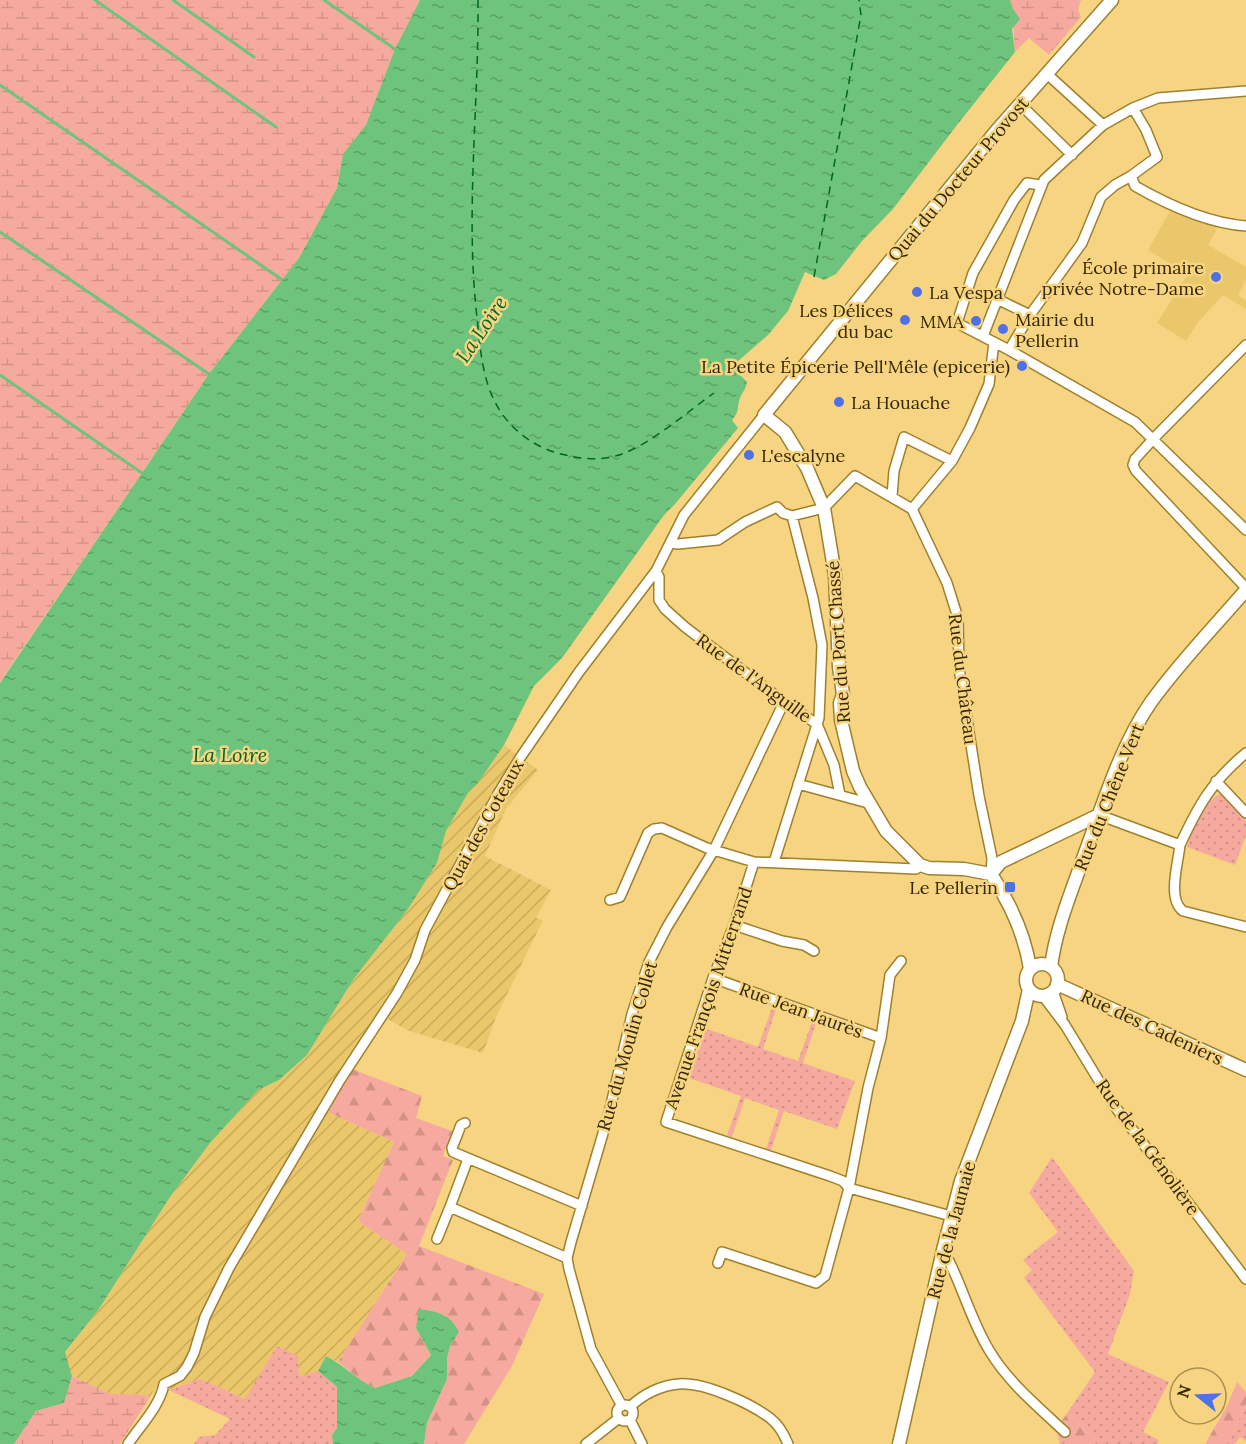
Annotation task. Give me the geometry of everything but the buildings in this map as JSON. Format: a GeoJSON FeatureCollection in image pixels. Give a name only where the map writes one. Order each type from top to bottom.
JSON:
{"type":"FeatureCollection","features":[{"type":"Feature","properties":{"kind":"street","name":"Quai du Docteur Provost"},"geometry":{"type":"LineString","coordinates":[[808,362],[1046,73],[1112,0]]}},
{"type":"Feature","properties":{"kind":"street"},"geometry":{"type":"LineString","coordinates":[[1046,73],[1103,125]]}},
{"type":"Feature","properties":{"kind":"street"},"geometry":{"type":"LineString","coordinates":[[983,336],[1028,224],[1040,185],[1103,125],[1133,108],[1158,98],[1246,91]]}},
{"type":"Feature","properties":{"kind":"street"},"geometry":{"type":"LineString","coordinates":[[1020,104],[1072,155]]}},
{"type":"Feature","properties":{"kind":"street"},"geometry":{"type":"LineString","coordinates":[[1009,350],[1030,315],[1082,243],[1101,197],[1157,157],[1146,130],[1133,108]]}},
{"type":"Feature","properties":{"kind":"street"},"geometry":{"type":"LineString","coordinates":[[1131,176],[1135,186],[1187,211],[1229,225],[1246,226]]}},
{"type":"Feature","properties":{"kind":"street"},"geometry":{"type":"LineString","coordinates":[[1040,185],[1027,183],[1014,200],[973,273],[957,323],[1135,422],[1246,530]]}},
{"type":"Feature","properties":{"kind":"street"},"geometry":{"type":"LineString","coordinates":[[997,299],[1030,315]]}},
{"type":"Feature","properties":{"kind":"street"},"geometry":{"type":"LineString","coordinates":[[788,515],[824,508],[855,476],[912,509],[952,461],[970,428],[989,384],[994,342]]}},
{"type":"Feature","properties":{"kind":"street"},"geometry":{"type":"LineString","coordinates":[[1246,345],[1152,440],[1135,459],[1133,465],[1136,471],[1246,589]]}},
{"type":"Feature","properties":{"kind":"street","name":"Quai des Coteaux"},"geometry":{"type":"LineString","coordinates":[[128,1444],[163,1391],[164,1384],[180,1376],[187,1366],[194,1353],[204,1317],[229,1268],[340,1080],[397,993],[423,942],[425,930],[498,794],[520,758],[572,681],[656,571],[684,515],[808,362]]}},
{"type":"Feature","properties":{"kind":"street","name":"Rue du Port Chassé"},"geometry":{"type":"LineString","coordinates":[[764,415],[790,439],[807,468],[824,508],[835,575],[839,668],[843,694],[840,703],[841,720],[853,771],[868,803],[886,831],[920,865]]}},
{"type":"Feature","properties":{"kind":"street"},"geometry":{"type":"LineString","coordinates":[[892,496],[894,471],[904,437],[952,461]]}},
{"type":"Feature","properties":{"kind":"street"},"geometry":{"type":"LineString","coordinates":[[671,543],[718,540],[764,512],[777,507],[788,515],[813,598],[822,645],[819,718],[774,862]]}},
{"type":"Feature","properties":{"kind":"street","name":"Rue du Château"},"geometry":{"type":"LineString","coordinates":[[912,509],[947,583],[958,618],[959,668],[979,796],[992,858],[991,874],[1041,966],[1057,975],[1044,991]]}},
{"type":"Feature","properties":{"kind":"street","name":"Rue de l'Anguille"},"geometry":{"type":"LineString","coordinates":[[656,571],[659,576],[659,600],[664,609],[684,627],[817,724],[834,765],[840,795]]}},
{"type":"Feature","properties":{"kind":"street","name":"Rue du Chêne Vert"},"geometry":{"type":"LineString","coordinates":[[1041,966],[1058,930],[1099,815],[1128,744],[1151,702],[1246,589]]}},
{"type":"Feature","properties":{"kind":"street","name":"Rue du Moulin Collet"},"geometry":{"type":"LineString","coordinates":[[626,1406],[591,1349],[567,1258],[609,1113],[632,1014],[649,962],[667,927],[714,850],[784,702]]}},
{"type":"Feature","properties":{"kind":"street"},"geometry":{"type":"LineString","coordinates":[[1246,753],[1216,781],[1197,808],[1180,845],[1173,897],[1176,906],[1183,911],[1246,927]]}},
{"type":"Feature","properties":{"kind":"street"},"geometry":{"type":"LineString","coordinates":[[1216,781],[1246,813]]}},
{"type":"Feature","properties":{"kind":"street"},"geometry":{"type":"LineString","coordinates":[[798,784],[868,803]]}},
{"type":"Feature","properties":{"kind":"street"},"geometry":{"type":"LineString","coordinates":[[610,900],[620,897],[648,833],[662,828],[714,850],[754,862],[916,869],[920,865],[929,868],[964,868],[991,874],[1001,862],[1099,815],[1180,845]]}},
{"type":"Feature","properties":{"kind":"street","name":"Avenue François Mitterrand"},"geometry":{"type":"LineString","coordinates":[[754,862],[666,1122],[843,1181],[849,1188],[951,1216]]}},
{"type":"Feature","properties":{"kind":"street"},"geometry":{"type":"LineString","coordinates":[[734,925],[782,941],[804,945],[814,951]]}},
{"type":"Feature","properties":{"kind":"street"},"geometry":{"type":"LineString","coordinates":[[881,1038],[890,975],[901,961]]}},
{"type":"Feature","properties":{"kind":"street","name":"Rue de la Jaunaie"},"geometry":{"type":"LineString","coordinates":[[899,1444],[961,1181],[1022,1021],[1044,991],[1026,981],[1041,966]]}},
{"type":"Feature","properties":{"kind":"street","name":"Rue Jean Jaurès"},"geometry":{"type":"LineString","coordinates":[[713,978],[881,1038],[868,1088],[849,1188],[825,1276],[816,1283],[722,1252],[718,1263]]}},
{"type":"Feature","properties":{"kind":"street","name":"Rue de la Génolière"},"geometry":{"type":"LineString","coordinates":[[1044,991],[1113,1104],[1246,1278]]}},
{"type":"Feature","properties":{"kind":"street","name":"Rue des Cadeniers"},"geometry":{"type":"LineString","coordinates":[[1044,991],[1246,1070]]}},
{"type":"Feature","properties":{"kind":"street"},"geometry":{"type":"LineString","coordinates":[[465,1123],[461,1125],[452,1148],[453,1152],[582,1206]]}},
{"type":"Feature","properties":{"kind":"street"},"geometry":{"type":"LineString","coordinates":[[437,1239],[468,1159]]}},
{"type":"Feature","properties":{"kind":"street"},"geometry":{"type":"LineString","coordinates":[[450,1207],[567,1258]]}},
{"type":"Feature","properties":{"kind":"street"},"geometry":{"type":"LineString","coordinates":[[942,1256],[949,1261],[987,1347],[999,1365],[1017,1387],[1065,1432]]}},
{"type":"Feature","properties":{"kind":"street"},"geometry":{"type":"LineString","coordinates":[[618,1418],[617,1411],[644,1396],[664,1386],[682,1383],[704,1387],[745,1404],[771,1419],[782,1431],[788,1444]]}},
{"type":"Feature","properties":{"kind":"street"},"geometry":{"type":"LineString","coordinates":[[626,1406],[633,1413],[630,1420],[642,1444]]}},
{"type":"Feature","properties":{"kind":"street"},"geometry":{"type":"LineString","coordinates":[[618,1418],[623,1421],[630,1420]]}},
{"type":"Feature","properties":{"kind":"street"},"geometry":{"type":"LineString","coordinates":[[586,1444],[618,1418]]}},
{"type":"Feature","properties":{"kind":"shaded area","name":"École primaire privée Notre-Dame"},"geometry":{"type":"Polygon","coordinates":[[[1171,209],[1219,225],[1208,245],[1246,267],[1246,280],[1238,295],[1246,301],[1246,309],[1223,295],[1199,321],[1186,341],[1157,323],[1188,274],[1148,250],[1171,209]]]}},
{"type":"Feature","properties":{"kind":"shaded area"},"geometry":{"type":"Polygon","coordinates":[[[504,745],[538,770],[506,809],[485,856],[551,890],[536,918],[543,920],[496,1017],[483,1053],[409,1031],[386,1018],[352,1069],[328,1112],[394,1142],[358,1221],[407,1254],[338,1362],[326,1356],[318,1371],[245,1399],[201,1379],[169,1390],[156,1387],[150,1397],[110,1394],[72,1376],[65,1352],[99,1309],[170,1197],[210,1143],[258,1090],[279,1080],[307,1055],[353,980],[408,909],[437,863],[446,831],[468,793],[478,783],[504,745]]]}},
{"type":"Feature","properties":{"kind":"green space"},"geometry":{"type":"Polygon","coordinates":[[[0,0],[420,0],[395,49],[366,126],[343,154],[337,188],[299,258],[209,374],[0,682],[0,0]]]}},
{"type":"Feature","properties":{"kind":"green space"},"geometry":{"type":"Polygon","coordinates":[[[1010,0],[1081,0],[1078,10],[1081,17],[1049,55],[1029,38],[1015,52],[1010,0]]]}},
{"type":"Feature","properties":{"kind":"green space"},"geometry":{"type":"Polygon","coordinates":[[[1221,793],[1246,821],[1246,835],[1235,865],[1187,847],[1203,809],[1221,793]]]}},
{"type":"Feature","properties":{"kind":"green space"},"geometry":{"type":"Polygon","coordinates":[[[772,1008],[776,1009],[763,1049],[798,1061],[812,1022],[816,1023],[803,1063],[855,1081],[837,1129],[784,1111],[771,1150],[766,1149],[779,1110],[745,1098],[732,1137],[727,1135],[741,1096],[689,1078],[705,1028],[758,1047],[772,1008]]]}},
{"type":"Feature","properties":{"kind":"green space"},"geometry":{"type":"Polygon","coordinates":[[[352,1069],[422,1096],[416,1118],[452,1131],[443,1156],[453,1160],[419,1246],[544,1294],[512,1366],[464,1444],[424,1444],[427,1424],[447,1379],[447,1357],[451,1344],[459,1332],[416,1328],[431,1355],[412,1376],[375,1388],[338,1362],[407,1254],[358,1221],[394,1142],[328,1112],[352,1069]]]}},
{"type":"Feature","properties":{"kind":"green space"},"geometry":{"type":"Polygon","coordinates":[[[1052,1157],[1134,1271],[1130,1294],[1108,1354],[1168,1382],[1143,1432],[1159,1440],[1157,1444],[1098,1444],[1068,1412],[1095,1372],[1024,1278],[1032,1270],[1023,1260],[1058,1232],[1029,1193],[1052,1157]]]}},
{"type":"Feature","properties":{"kind":"green space"},"geometry":{"type":"Polygon","coordinates":[[[277,1346],[298,1356],[299,1377],[318,1371],[337,1387],[337,1428],[332,1435],[333,1444],[194,1444],[199,1437],[215,1435],[230,1419],[169,1390],[201,1379],[245,1399],[277,1346]]]}},
{"type":"Feature","properties":{"kind":"green space"},"geometry":{"type":"Polygon","coordinates":[[[72,1376],[110,1394],[150,1397],[120,1444],[14,1444],[36,1411],[64,1403],[72,1376]]]}},
{"type":"Feature","properties":{"kind":"green space"},"geometry":{"type":"Polygon","coordinates":[[[1237,1382],[1246,1392],[1246,1404],[1228,1444],[1205,1444],[1215,1426],[1228,1426],[1228,1404],[1237,1382]]]}},
{"type":"Feature","properties":{"kind":"green space"},"geometry":{"type":"Polygon","coordinates":[[[1246,1404],[1246,1441],[1240,1437],[1235,1444],[1228,1444],[1246,1404]]]}},
{"type":"Feature","properties":{"kind":"green space"},"geometry":{"type":"Polygon","coordinates":[[[1068,1412],[1098,1444],[1060,1444],[1056,1429],[1068,1412]]]}},
{"type":"Feature","properties":{"kind":"water","name":"La Loire"},"geometry":{"type":"Polygon","coordinates":[[[420,0],[1010,0],[1020,19],[1012,29],[1015,52],[893,209],[862,241],[836,274],[824,280],[805,272],[788,311],[768,335],[737,362],[738,373],[747,382],[737,413],[732,420],[738,428],[664,515],[562,658],[534,686],[504,745],[478,783],[468,793],[446,831],[437,863],[408,909],[353,980],[307,1055],[279,1080],[258,1090],[210,1143],[170,1197],[99,1309],[65,1352],[72,1376],[64,1403],[36,1411],[14,1444],[0,1444],[0,683],[209,374],[299,258],[337,188],[343,154],[366,125],[395,49],[420,0]]]}},
{"type":"Feature","properties":{"kind":"water"},"geometry":{"type":"Polygon","coordinates":[[[419,1309],[443,1315],[452,1321],[459,1332],[451,1344],[447,1357],[447,1379],[427,1423],[424,1444],[333,1444],[332,1435],[337,1428],[337,1387],[318,1371],[326,1356],[375,1388],[412,1376],[431,1355],[416,1328],[419,1309]]]}},
{"type":"Feature","properties":{"kind":"waterway"},"geometry":{"type":"LineString","coordinates":[[95,0],[276,127]]}},
{"type":"Feature","properties":{"kind":"waterway"},"geometry":{"type":"LineString","coordinates":[[173,0],[254,57]]}},
{"type":"Feature","properties":{"kind":"waterway"},"geometry":{"type":"LineString","coordinates":[[324,0],[395,49]]}},
{"type":"Feature","properties":{"kind":"waterway"},"geometry":{"type":"LineString","coordinates":[[0,85],[281,279]]}},
{"type":"Feature","properties":{"kind":"waterway"},"geometry":{"type":"LineString","coordinates":[[0,232],[209,374]]}},
{"type":"Feature","properties":{"kind":"waterway"},"geometry":{"type":"LineString","coordinates":[[0,375],[142,473]]}},
{"type":"Feature","properties":{"kind":"ferry route"},"geometry":{"type":"LineString","coordinates":[[478,0],[472,199],[474,278],[484,372],[500,411],[514,428],[541,447],[575,457],[605,458],[619,455],[643,444],[714,393]]}},
{"type":"Feature","properties":{"kind":"ferry route"},"geometry":{"type":"LineString","coordinates":[[814,277],[861,15],[859,0]]}},
{"type":"Feature","properties":{"kind":"place","name":"École primaire privée Notre-Dame"},"geometry":{"type":"Point","coordinates":[1216,277]}},
{"type":"Feature","properties":{"kind":"place","name":"La Vespa"},"geometry":{"type":"Point","coordinates":[917,292]}},
{"type":"Feature","properties":{"kind":"place","name":"Les Délices du bac"},"geometry":{"type":"Point","coordinates":[905,320]}},
{"type":"Feature","properties":{"kind":"place","name":"MMA"},"geometry":{"type":"Point","coordinates":[976,321]}},
{"type":"Feature","properties":{"kind":"place","name":"Mairie du Pellerin"},"geometry":{"type":"Point","coordinates":[1003,329]}},
{"type":"Feature","properties":{"kind":"place","name":"La Petite Épicerie Pell'Mêle (epicerie)"},"geometry":{"type":"Point","coordinates":[1022,366]}},
{"type":"Feature","properties":{"kind":"place","name":"La Houache"},"geometry":{"type":"Point","coordinates":[839,402]}},
{"type":"Feature","properties":{"kind":"place","name":"L'escalyne"},"geometry":{"type":"Point","coordinates":[749,455]}},
{"type":"Feature","properties":{"kind":"place","name":"Le Pellerin"},"geometry":{"type":"Point","coordinates":[1010,887]}}]}
